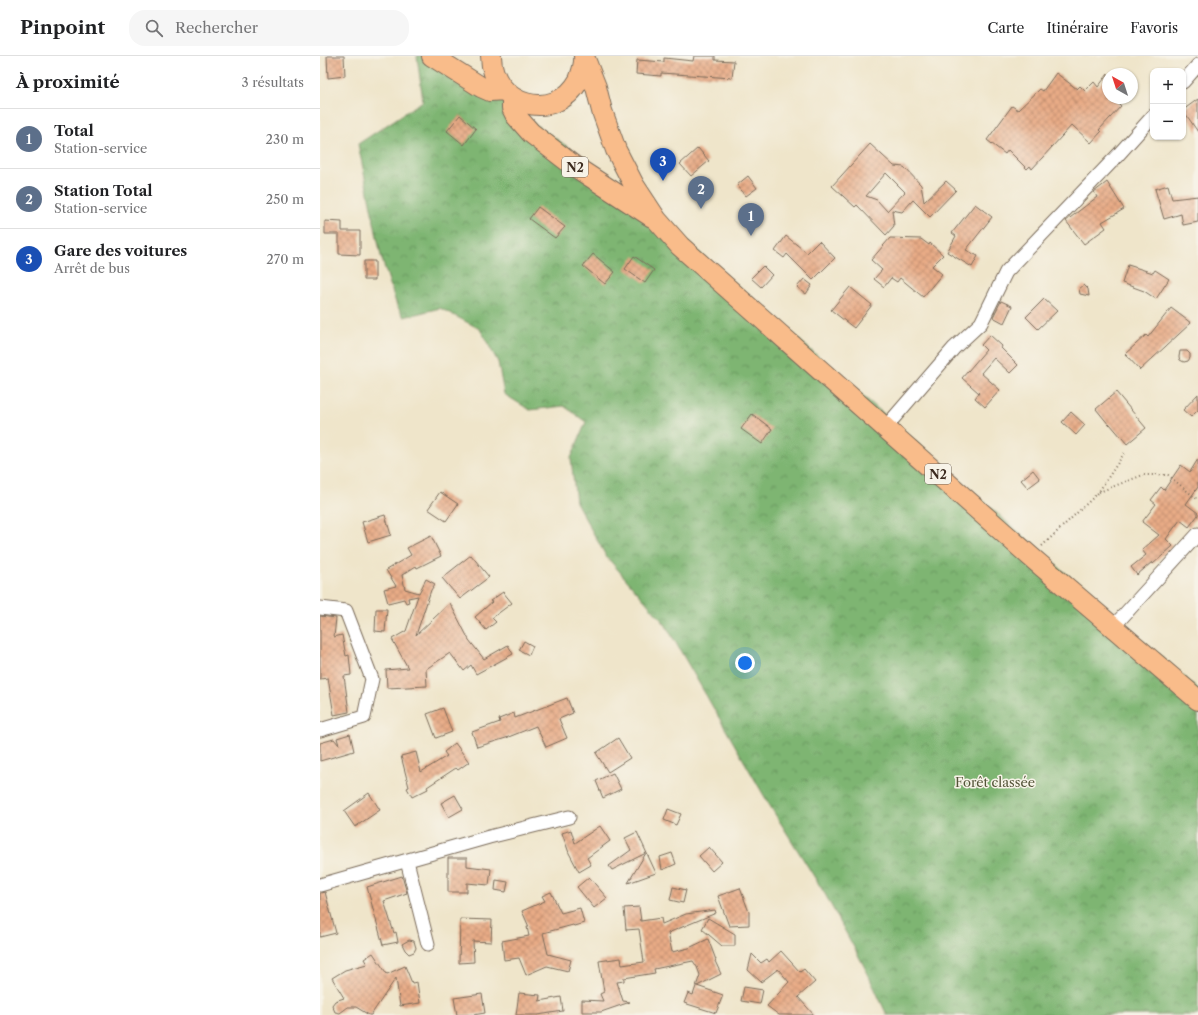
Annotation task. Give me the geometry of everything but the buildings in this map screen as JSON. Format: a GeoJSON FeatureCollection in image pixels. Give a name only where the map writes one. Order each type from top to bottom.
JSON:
{"type":"FeatureCollection","features":[{"type":"Feature","properties":{"kind":"highway"},"geometry":{"type":"LineString","coordinates":[[432,56],[481,87],[490,91],[508,94],[525,103],[539,105],[553,102],[566,96],[575,86],[582,73],[584,58]]}},
{"type":"Feature","properties":{"kind":"highway"},"geometry":{"type":"LineString","coordinates":[[491,56],[496,79],[508,94]]}},
{"type":"Feature","properties":{"kind":"highway","name":"N2"},"geometry":{"type":"LineString","coordinates":[[584,58],[596,87],[602,111],[616,150],[634,185],[657,220],[680,246],[1031,557],[1198,700]]}},
{"type":"Feature","properties":{"kind":"highway","name":"N2"},"geometry":{"type":"LineString","coordinates":[[508,94],[516,116],[531,133],[574,166],[657,220]]}},
{"type":"Feature","properties":{"kind":"street"},"geometry":{"type":"LineString","coordinates":[[1186,79],[1198,65]]}},
{"type":"Feature","properties":{"kind":"street"},"geometry":{"type":"LineString","coordinates":[[885,428],[954,348],[981,323],[1006,272],[1108,166],[1150,119]]}},
{"type":"Feature","properties":{"kind":"street"},"geometry":{"type":"LineString","coordinates":[[1113,627],[1198,534]]}},
{"type":"Feature","properties":{"kind":"street"},"geometry":{"type":"LineString","coordinates":[[320,608],[346,611],[372,679],[364,717],[320,730]]}},
{"type":"Feature","properties":{"kind":"street"},"geometry":{"type":"LineString","coordinates":[[320,885],[489,837],[569,817]]}},
{"type":"Feature","properties":{"kind":"street"},"geometry":{"type":"LineString","coordinates":[[407,861],[428,944]]}},
{"type":"Feature","properties":{"kind":"path"},"geometry":{"type":"LineString","coordinates":[[1031,557],[1098,492],[1125,452]]}},
{"type":"Feature","properties":{"kind":"path"},"geometry":{"type":"LineString","coordinates":[[1098,492],[1142,475],[1168,475],[1198,500]]}},
{"type":"Feature","properties":{"kind":"green space","name":"Forêt classée"},"geometry":{"type":"Polygon","coordinates":[[[417,56],[436,56],[603,171],[645,214],[669,226],[1198,689],[1198,1015],[887,1015],[864,966],[825,894],[770,806],[665,624],[606,556],[576,502],[571,458],[586,422],[564,406],[530,410],[504,394],[498,362],[480,329],[440,308],[404,317],[397,306],[381,256],[358,144],[423,101],[417,56]]]}},
{"type":"Feature","properties":{"kind":"place","name":"Gare des voitures"},"geometry":{"type":"Point","coordinates":[663,181]}},
{"type":"Feature","properties":{"kind":"place","name":"Station Total"},"geometry":{"type":"Point","coordinates":[701,209]}},
{"type":"Feature","properties":{"kind":"place","name":"Total"},"geometry":{"type":"Point","coordinates":[751,236]}}]}
